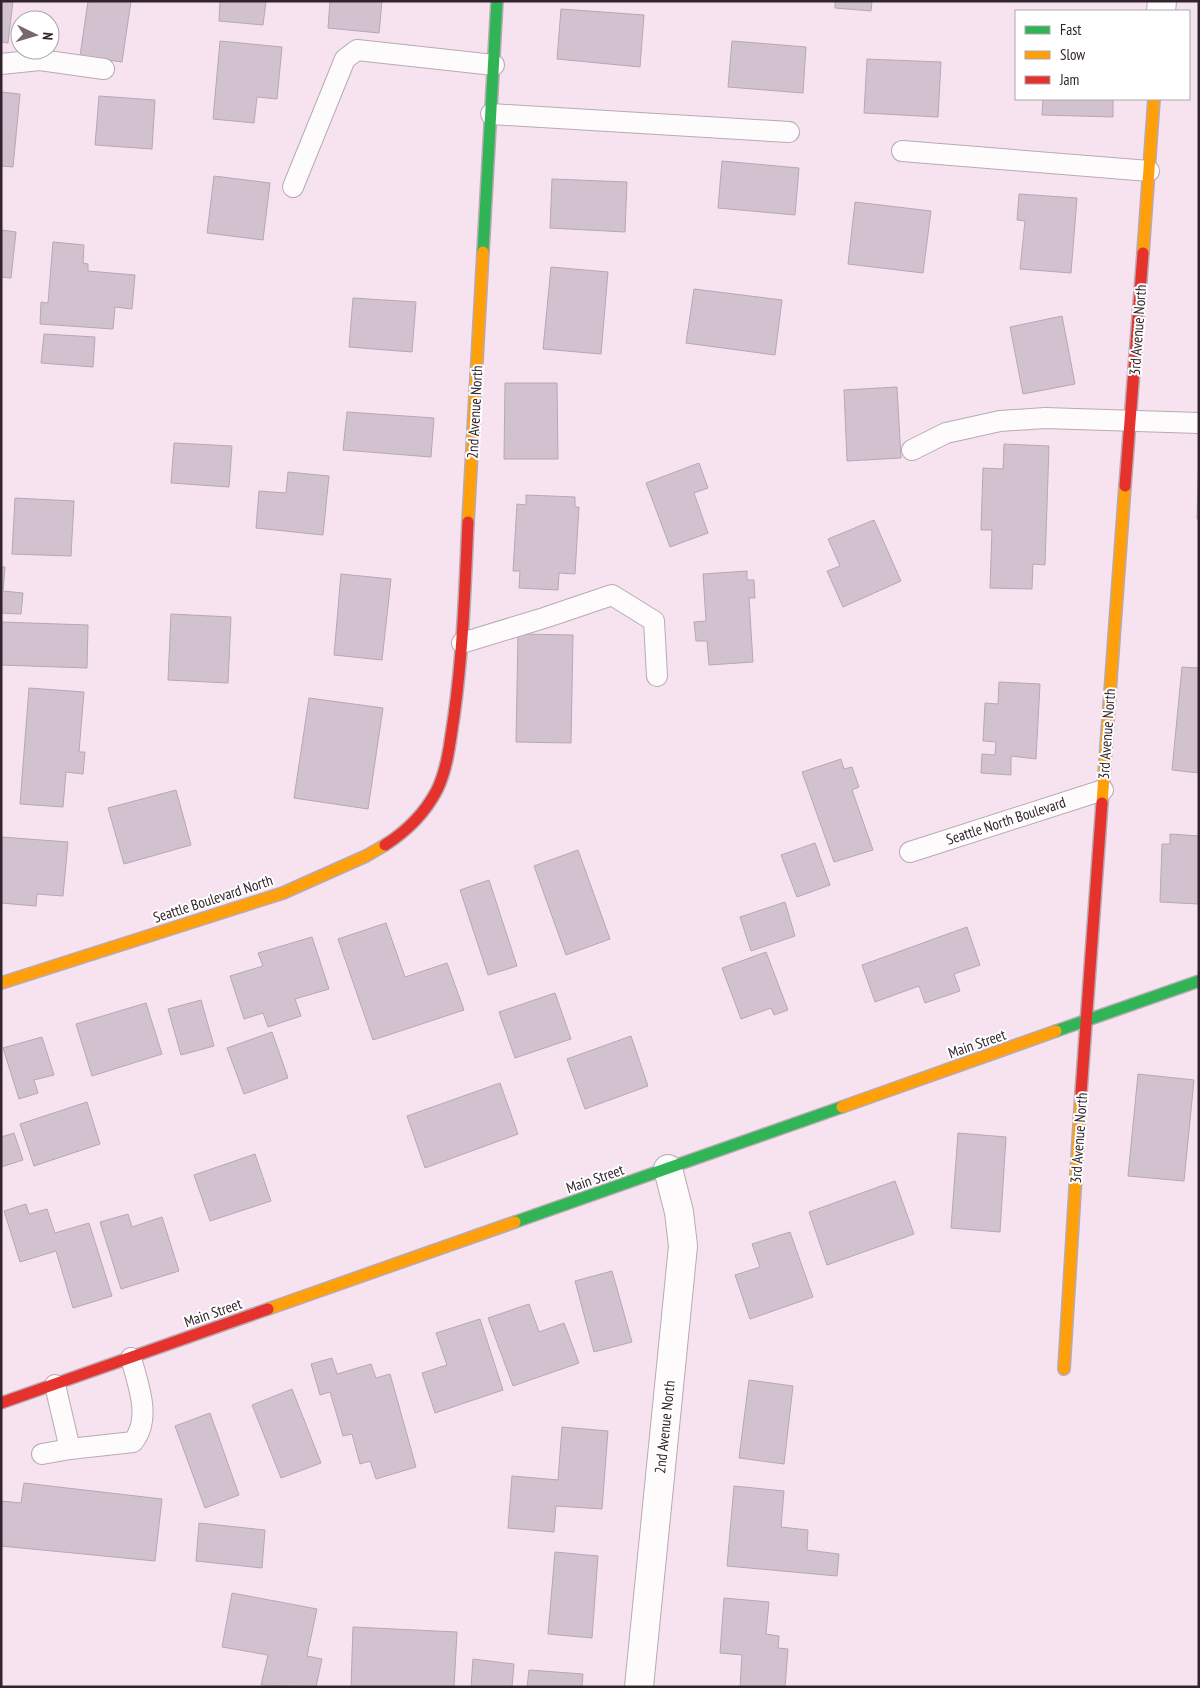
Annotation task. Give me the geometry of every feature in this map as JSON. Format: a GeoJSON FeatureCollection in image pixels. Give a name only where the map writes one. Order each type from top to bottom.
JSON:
{"type":"FeatureCollection","features":[{"type":"Feature","properties":{"kind":"street","name":"2nd Avenue North"},"geometry":{"type":"LineString","coordinates":[[420,816],[437,789],[448,758],[460,674],[497,1]]}},
{"type":"Feature","properties":{"kind":"street","name":"3rd Avenue North"},"geometry":{"type":"LineString","coordinates":[[1064,1369],[1086,1021],[1154,100]]}},
{"type":"Feature","properties":{"kind":"street","name":"Seattle Boulevard North"},"geometry":{"type":"LineString","coordinates":[[1,983],[283,893],[366,856],[394,839],[420,816]]}},
{"type":"Feature","properties":{"kind":"street","name":"Main Street"},"geometry":{"type":"LineString","coordinates":[[1,1403],[1199,981]]}},
{"type":"Feature","properties":{"kind":"street","name":"2nd Avenue North"},"geometry":{"type":"LineString","coordinates":[[639,1687],[683,1246],[679,1212],[668,1169]]}},
{"type":"Feature","properties":{"kind":"lane"},"geometry":{"type":"LineString","coordinates":[[293,187],[345,59],[358,50],[494,65]]}},
{"type":"Feature","properties":{"kind":"lane"},"geometry":{"type":"LineString","coordinates":[[1,64],[40,60],[104,69]]}},
{"type":"Feature","properties":{"kind":"lane"},"geometry":{"type":"LineString","coordinates":[[491,114],[789,132]]}},
{"type":"Feature","properties":{"kind":"lane"},"geometry":{"type":"LineString","coordinates":[[902,151],[1149,171]]}},
{"type":"Feature","properties":{"kind":"lane"},"geometry":{"type":"LineString","coordinates":[[912,450],[946,433],[1000,421],[1046,418],[1199,423]]}},
{"type":"Feature","properties":{"kind":"lane"},"geometry":{"type":"LineString","coordinates":[[462,643],[612,595],[654,620],[657,676]]}},
{"type":"Feature","properties":{"kind":"lane","name":"Seattle North Boulevard"},"geometry":{"type":"LineString","coordinates":[[910,852],[1103,790]]}},
{"type":"Feature","properties":{"kind":"lane"},"geometry":{"type":"LineString","coordinates":[[42,1454],[133,1442],[140,1433],[144,1411],[131,1358]]}},
{"type":"Feature","properties":{"kind":"lane"},"geometry":{"type":"LineString","coordinates":[[55,1385],[70,1449]]}},
{"type":"Feature","properties":{"kind":"building"},"geometry":{"type":"Polygon","coordinates":[[[1,1],[13,1],[12,10],[10,10],[8,43],[1,42],[1,1]]]}},
{"type":"Feature","properties":{"kind":"building"},"geometry":{"type":"Polygon","coordinates":[[[88,1],[131,1],[122,62],[80,56],[88,1]]]}},
{"type":"Feature","properties":{"kind":"building"},"geometry":{"type":"Polygon","coordinates":[[[220,1],[266,1],[263,25],[219,21],[220,1]]]}},
{"type":"Feature","properties":{"kind":"building"},"geometry":{"type":"Polygon","coordinates":[[[330,1],[382,1],[379,33],[328,28],[330,1]]]}},
{"type":"Feature","properties":{"kind":"building"},"geometry":{"type":"Polygon","coordinates":[[[835,1],[872,1],[871,11],[835,8],[835,1]]]}},
{"type":"Feature","properties":{"kind":"building"},"geometry":{"type":"Polygon","coordinates":[[[561,9],[644,15],[640,67],[557,59],[561,9]]]}},
{"type":"Feature","properties":{"kind":"building"},"geometry":{"type":"Polygon","coordinates":[[[220,41],[282,47],[277,99],[257,97],[254,123],[213,119],[220,41]]]}},
{"type":"Feature","properties":{"kind":"building"},"geometry":{"type":"Polygon","coordinates":[[[732,41],[806,47],[803,93],[728,87],[732,41]]]}},
{"type":"Feature","properties":{"kind":"building"},"geometry":{"type":"Polygon","coordinates":[[[867,59],[941,62],[938,117],[864,113],[867,59]]]}},
{"type":"Feature","properties":{"kind":"building"},"geometry":{"type":"Polygon","coordinates":[[[1,92],[20,94],[13,167],[1,166],[1,92]]]}},
{"type":"Feature","properties":{"kind":"building"},"geometry":{"type":"Polygon","coordinates":[[[99,96],[155,100],[152,149],[95,145],[99,96]]]}},
{"type":"Feature","properties":{"kind":"building"},"geometry":{"type":"Polygon","coordinates":[[[1043,100],[1113,100],[1113,117],[1042,115],[1043,100]]]}},
{"type":"Feature","properties":{"kind":"building"},"geometry":{"type":"Polygon","coordinates":[[[722,161],[799,168],[795,215],[718,208],[722,161]]]}},
{"type":"Feature","properties":{"kind":"building"},"geometry":{"type":"Polygon","coordinates":[[[214,176],[270,183],[263,240],[207,233],[214,176]]]}},
{"type":"Feature","properties":{"kind":"building"},"geometry":{"type":"Polygon","coordinates":[[[552,179],[627,182],[625,232],[550,228],[552,179]]]}},
{"type":"Feature","properties":{"kind":"building"},"geometry":{"type":"Polygon","coordinates":[[[1019,194],[1077,198],[1071,273],[1020,269],[1025,221],[1017,220],[1019,194]]]}},
{"type":"Feature","properties":{"kind":"building"},"geometry":{"type":"Polygon","coordinates":[[[855,202],[931,211],[923,273],[848,264],[855,202]]]}},
{"type":"Feature","properties":{"kind":"building"},"geometry":{"type":"Polygon","coordinates":[[[1,230],[16,232],[11,278],[1,277],[1,230]]]}},
{"type":"Feature","properties":{"kind":"building"},"geometry":{"type":"Polygon","coordinates":[[[53,242],[84,245],[83,263],[88,264],[88,271],[135,275],[132,309],[115,307],[113,329],[40,324],[41,302],[48,303],[53,242]]]}},
{"type":"Feature","properties":{"kind":"building"},"geometry":{"type":"Polygon","coordinates":[[[551,267],[608,272],[601,354],[543,349],[551,267]]]}},
{"type":"Feature","properties":{"kind":"building"},"geometry":{"type":"Polygon","coordinates":[[[694,289],[782,300],[775,355],[686,343],[694,289]]]}},
{"type":"Feature","properties":{"kind":"building"},"geometry":{"type":"Polygon","coordinates":[[[353,298],[416,302],[412,352],[349,347],[353,298]]]}},
{"type":"Feature","properties":{"kind":"building"},"geometry":{"type":"Polygon","coordinates":[[[1062,316],[1075,384],[1023,394],[1010,327],[1062,316]]]}},
{"type":"Feature","properties":{"kind":"building"},"geometry":{"type":"Polygon","coordinates":[[[44,334],[95,337],[93,367],[41,363],[44,334]]]}},
{"type":"Feature","properties":{"kind":"building"},"geometry":{"type":"Polygon","coordinates":[[[505,383],[557,383],[558,459],[504,459],[505,383]]]}},
{"type":"Feature","properties":{"kind":"building"},"geometry":{"type":"Polygon","coordinates":[[[897,387],[901,458],[847,461],[844,390],[897,387]]]}},
{"type":"Feature","properties":{"kind":"building"},"geometry":{"type":"Polygon","coordinates":[[[347,412],[434,418],[431,457],[343,450],[347,412]]]}},
{"type":"Feature","properties":{"kind":"building"},"geometry":{"type":"Polygon","coordinates":[[[174,443],[232,446],[229,487],[171,483],[174,443]]]}},
{"type":"Feature","properties":{"kind":"building"},"geometry":{"type":"Polygon","coordinates":[[[1004,444],[1049,446],[1045,565],[1033,564],[1032,589],[990,588],[992,530],[981,530],[983,468],[1003,469],[1004,444]]]}},
{"type":"Feature","properties":{"kind":"building"},"geometry":{"type":"Polygon","coordinates":[[[1199,454],[1199,519],[1197,519],[1199,454]]]}},
{"type":"Feature","properties":{"kind":"building"},"geometry":{"type":"Polygon","coordinates":[[[699,463],[708,488],[694,493],[708,533],[670,547],[646,483],[699,463]]]}},
{"type":"Feature","properties":{"kind":"building"},"geometry":{"type":"Polygon","coordinates":[[[288,472],[329,476],[323,535],[256,528],[259,491],[286,493],[288,472]]]}},
{"type":"Feature","properties":{"kind":"building"},"geometry":{"type":"Polygon","coordinates":[[[526,495],[575,497],[575,507],[579,507],[575,574],[559,573],[558,590],[519,588],[520,571],[513,571],[517,504],[526,505],[526,495]]]}},
{"type":"Feature","properties":{"kind":"building"},"geometry":{"type":"Polygon","coordinates":[[[15,498],[74,501],[71,556],[12,554],[15,498]]]}},
{"type":"Feature","properties":{"kind":"building"},"geometry":{"type":"Polygon","coordinates":[[[874,520],[901,581],[843,607],[827,571],[840,566],[828,539],[874,520]]]}},
{"type":"Feature","properties":{"kind":"building"},"geometry":{"type":"Polygon","coordinates":[[[1,567],[5,567],[3,591],[23,593],[21,614],[1,613],[1,567]]]}},
{"type":"Feature","properties":{"kind":"building"},"geometry":{"type":"Polygon","coordinates":[[[747,571],[747,580],[754,580],[755,598],[749,598],[753,662],[709,665],[707,641],[696,641],[694,622],[706,621],[703,574],[747,571]]]}},
{"type":"Feature","properties":{"kind":"building"},"geometry":{"type":"Polygon","coordinates":[[[341,574],[391,579],[382,660],[334,655],[341,574]]]}},
{"type":"Feature","properties":{"kind":"building"},"geometry":{"type":"Polygon","coordinates":[[[171,614],[231,617],[228,683],[168,680],[171,614]]]}},
{"type":"Feature","properties":{"kind":"building"},"geometry":{"type":"Polygon","coordinates":[[[1,622],[88,625],[87,668],[1,665],[1,622]]]}},
{"type":"Feature","properties":{"kind":"building"},"geometry":{"type":"Polygon","coordinates":[[[518,634],[573,635],[571,743],[516,742],[518,634]]]}},
{"type":"Feature","properties":{"kind":"building"},"geometry":{"type":"Polygon","coordinates":[[[1182,667],[1199,668],[1199,773],[1172,770],[1182,667]]]}},
{"type":"Feature","properties":{"kind":"building"},"geometry":{"type":"Polygon","coordinates":[[[999,682],[1040,684],[1036,759],[1011,756],[1011,775],[981,773],[982,754],[995,755],[996,742],[983,741],[985,703],[998,704],[999,682]]]}},
{"type":"Feature","properties":{"kind":"building"},"geometry":{"type":"Polygon","coordinates":[[[29,688],[84,692],[79,752],[85,752],[83,774],[66,772],[63,807],[20,804],[29,688]]]}},
{"type":"Feature","properties":{"kind":"building"},"geometry":{"type":"Polygon","coordinates":[[[309,698],[383,708],[368,809],[294,798],[309,698]]]}},
{"type":"Feature","properties":{"kind":"building"},"geometry":{"type":"Polygon","coordinates":[[[841,759],[844,769],[852,767],[859,787],[852,790],[873,850],[834,862],[802,772],[841,759]]]}},
{"type":"Feature","properties":{"kind":"building"},"geometry":{"type":"Polygon","coordinates":[[[176,790],[191,845],[124,864],[108,808],[176,790]]]}},
{"type":"Feature","properties":{"kind":"building"},"geometry":{"type":"Polygon","coordinates":[[[1170,834],[1199,836],[1199,904],[1160,902],[1162,844],[1170,844],[1170,834]]]}},
{"type":"Feature","properties":{"kind":"building"},"geometry":{"type":"Polygon","coordinates":[[[1,837],[68,842],[63,896],[37,894],[36,906],[1,903],[1,837]]]}},
{"type":"Feature","properties":{"kind":"building"},"geometry":{"type":"Polygon","coordinates":[[[815,843],[830,885],[797,897],[781,855],[815,843]]]}},
{"type":"Feature","properties":{"kind":"building"},"geometry":{"type":"Polygon","coordinates":[[[578,850],[610,939],[566,955],[534,866],[578,850]]]}},
{"type":"Feature","properties":{"kind":"building"},"geometry":{"type":"Polygon","coordinates":[[[489,880],[517,966],[488,975],[460,890],[489,880]]]}},
{"type":"Feature","properties":{"kind":"building"},"geometry":{"type":"Polygon","coordinates":[[[785,902],[795,936],[751,951],[740,917],[785,902]]]}},
{"type":"Feature","properties":{"kind":"building"},"geometry":{"type":"Polygon","coordinates":[[[386,923],[405,977],[447,963],[464,1010],[373,1040],[338,939],[386,923]]]}},
{"type":"Feature","properties":{"kind":"building"},"geometry":{"type":"Polygon","coordinates":[[[967,927],[980,965],[954,974],[960,991],[925,1003],[919,986],[875,1002],[862,965],[967,927]]]}},
{"type":"Feature","properties":{"kind":"building"},"geometry":{"type":"Polygon","coordinates":[[[312,937],[329,989],[295,999],[301,1016],[268,1027],[263,1013],[244,1019],[230,976],[263,966],[258,953],[312,937]]]}},
{"type":"Feature","properties":{"kind":"building"},"geometry":{"type":"Polygon","coordinates":[[[766,952],[788,1010],[774,1015],[771,1008],[741,1019],[722,968],[766,952]]]}},
{"type":"Feature","properties":{"kind":"building"},"geometry":{"type":"Polygon","coordinates":[[[555,993],[571,1039],[515,1058],[499,1012],[555,993]]]}},
{"type":"Feature","properties":{"kind":"building"},"geometry":{"type":"Polygon","coordinates":[[[201,1000],[214,1046],[181,1055],[168,1009],[201,1000]]]}},
{"type":"Feature","properties":{"kind":"building"},"geometry":{"type":"Polygon","coordinates":[[[146,1003],[162,1054],[92,1076],[76,1024],[146,1003]]]}},
{"type":"Feature","properties":{"kind":"building"},"geometry":{"type":"Polygon","coordinates":[[[272,1032],[288,1078],[244,1094],[227,1048],[272,1032]]]}},
{"type":"Feature","properties":{"kind":"building"},"geometry":{"type":"Polygon","coordinates":[[[631,1036],[648,1086],[585,1109],[567,1059],[631,1036]]]}},
{"type":"Feature","properties":{"kind":"building"},"geometry":{"type":"Polygon","coordinates":[[[42,1037],[54,1075],[34,1080],[38,1093],[19,1099],[3,1048],[42,1037]]]}},
{"type":"Feature","properties":{"kind":"building"},"geometry":{"type":"Polygon","coordinates":[[[1138,1074],[1194,1080],[1184,1181],[1128,1176],[1138,1074]]]}},
{"type":"Feature","properties":{"kind":"building"},"geometry":{"type":"Polygon","coordinates":[[[500,1083],[518,1134],[425,1168],[407,1116],[500,1083]]]}},
{"type":"Feature","properties":{"kind":"building"},"geometry":{"type":"Polygon","coordinates":[[[87,1102],[100,1144],[34,1166],[20,1124],[87,1102]]]}},
{"type":"Feature","properties":{"kind":"building"},"geometry":{"type":"Polygon","coordinates":[[[14,1133],[23,1160],[1,1167],[1,1137],[14,1133]]]}},
{"type":"Feature","properties":{"kind":"building"},"geometry":{"type":"Polygon","coordinates":[[[958,1133],[1006,1137],[1000,1232],[951,1228],[958,1133]]]}},
{"type":"Feature","properties":{"kind":"building"},"geometry":{"type":"Polygon","coordinates":[[[255,1154],[271,1201],[210,1221],[194,1175],[255,1154]]]}},
{"type":"Feature","properties":{"kind":"building"},"geometry":{"type":"Polygon","coordinates":[[[895,1181],[914,1234],[827,1265],[809,1212],[895,1181]]]}},
{"type":"Feature","properties":{"kind":"building"},"geometry":{"type":"Polygon","coordinates":[[[26,1204],[29,1214],[47,1209],[55,1233],[89,1223],[112,1296],[73,1308],[56,1251],[20,1262],[4,1211],[26,1204]]]}},
{"type":"Feature","properties":{"kind":"building"},"geometry":{"type":"Polygon","coordinates":[[[128,1214],[132,1227],[162,1217],[179,1271],[121,1289],[100,1222],[128,1214]]]}},
{"type":"Feature","properties":{"kind":"building"},"geometry":{"type":"Polygon","coordinates":[[[790,1232],[813,1297],[750,1319],[735,1275],[760,1267],[752,1244],[790,1232]]]}},
{"type":"Feature","properties":{"kind":"building"},"geometry":{"type":"Polygon","coordinates":[[[612,1271],[632,1342],[594,1352],[575,1281],[612,1271]]]}},
{"type":"Feature","properties":{"kind":"building"},"geometry":{"type":"Polygon","coordinates":[[[529,1304],[539,1332],[564,1323],[579,1363],[513,1386],[488,1318],[529,1304]]]}},
{"type":"Feature","properties":{"kind":"building"},"geometry":{"type":"Polygon","coordinates":[[[480,1319],[503,1390],[435,1413],[422,1373],[447,1365],[436,1333],[480,1319]]]}},
{"type":"Feature","properties":{"kind":"building"},"geometry":{"type":"Polygon","coordinates":[[[332,1358],[337,1374],[371,1364],[376,1378],[390,1374],[416,1467],[376,1479],[370,1461],[360,1464],[352,1434],[343,1436],[330,1392],[320,1395],[311,1364],[332,1358]]]}},
{"type":"Feature","properties":{"kind":"building"},"geometry":{"type":"Polygon","coordinates":[[[749,1380],[793,1386],[784,1464],[739,1458],[749,1380]]]}},
{"type":"Feature","properties":{"kind":"building"},"geometry":{"type":"Polygon","coordinates":[[[292,1389],[321,1463],[281,1478],[252,1405],[292,1389]]]}},
{"type":"Feature","properties":{"kind":"building"},"geometry":{"type":"Polygon","coordinates":[[[210,1413],[239,1495],[205,1508],[175,1426],[210,1413]]]}},
{"type":"Feature","properties":{"kind":"building"},"geometry":{"type":"Polygon","coordinates":[[[562,1427],[608,1431],[602,1509],[556,1506],[554,1532],[508,1528],[512,1476],[558,1480],[562,1427]]]}},
{"type":"Feature","properties":{"kind":"building"},"geometry":{"type":"Polygon","coordinates":[[[24,1483],[162,1499],[155,1561],[1,1546],[1,1501],[21,1503],[24,1483]]]}},
{"type":"Feature","properties":{"kind":"building"},"geometry":{"type":"Polygon","coordinates":[[[734,1486],[784,1491],[781,1527],[808,1530],[807,1550],[839,1554],[837,1576],[727,1566],[734,1486]]]}},
{"type":"Feature","properties":{"kind":"building"},"geometry":{"type":"Polygon","coordinates":[[[199,1523],[265,1530],[262,1568],[196,1561],[199,1523]]]}},
{"type":"Feature","properties":{"kind":"building"},"geometry":{"type":"Polygon","coordinates":[[[555,1552],[598,1556],[592,1638],[548,1634],[555,1552]]]}},
{"type":"Feature","properties":{"kind":"building"},"geometry":{"type":"Polygon","coordinates":[[[232,1593],[317,1609],[307,1656],[322,1659],[316,1687],[261,1685],[268,1655],[222,1647],[232,1593]]]}},
{"type":"Feature","properties":{"kind":"building"},"geometry":{"type":"Polygon","coordinates":[[[724,1598],[769,1602],[766,1634],[779,1636],[778,1648],[788,1649],[785,1687],[740,1687],[742,1655],[720,1653],[724,1598]]]}},
{"type":"Feature","properties":{"kind":"building"},"geometry":{"type":"Polygon","coordinates":[[[353,1627],[457,1632],[454,1687],[351,1687],[353,1627]]]}},
{"type":"Feature","properties":{"kind":"building"},"geometry":{"type":"Polygon","coordinates":[[[473,1659],[514,1664],[512,1687],[471,1687],[473,1659]]]}},
{"type":"Feature","properties":{"kind":"building"},"geometry":{"type":"Polygon","coordinates":[[[529,1670],[583,1674],[582,1687],[527,1687],[529,1670]]]}},
{"type":"Feature","properties":{"kind":"traffic: fast"},"geometry":{"type":"LineString","coordinates":[[483,252],[497,1]]}},
{"type":"Feature","properties":{"kind":"traffic: fast"},"geometry":{"type":"LineString","coordinates":[[1056,1031],[1199,981]]}},
{"type":"Feature","properties":{"kind":"traffic: fast"},"geometry":{"type":"LineString","coordinates":[[515,1222],[842,1107]]}},
{"type":"Feature","properties":{"kind":"traffic: slow"},"geometry":{"type":"LineString","coordinates":[[1143,253],[1154,100]]}},
{"type":"Feature","properties":{"kind":"traffic: slow"},"geometry":{"type":"LineString","coordinates":[[468,522],[483,252]]}},
{"type":"Feature","properties":{"kind":"traffic: slow"},"geometry":{"type":"LineString","coordinates":[[1102,803],[1125,486]]}},
{"type":"Feature","properties":{"kind":"traffic: slow"},"geometry":{"type":"LineString","coordinates":[[1,983],[283,893],[366,856],[385,845]]}},
{"type":"Feature","properties":{"kind":"traffic: slow"},"geometry":{"type":"LineString","coordinates":[[842,1107],[1056,1031]]}},
{"type":"Feature","properties":{"kind":"traffic: slow"},"geometry":{"type":"LineString","coordinates":[[1064,1369],[1081,1093]]}},
{"type":"Feature","properties":{"kind":"traffic: slow"},"geometry":{"type":"LineString","coordinates":[[268,1309],[515,1222]]}},
{"type":"Feature","properties":{"kind":"traffic: jam"},"geometry":{"type":"LineString","coordinates":[[1125,486],[1143,253]]}},
{"type":"Feature","properties":{"kind":"traffic: jam"},"geometry":{"type":"LineString","coordinates":[[385,845],[408,828],[427,806],[441,781],[446,763],[460,668],[468,522]]}},
{"type":"Feature","properties":{"kind":"traffic: jam"},"geometry":{"type":"LineString","coordinates":[[1081,1093],[1102,803]]}},
{"type":"Feature","properties":{"kind":"traffic: jam"},"geometry":{"type":"LineString","coordinates":[[1,1403],[268,1309]]}}]}
